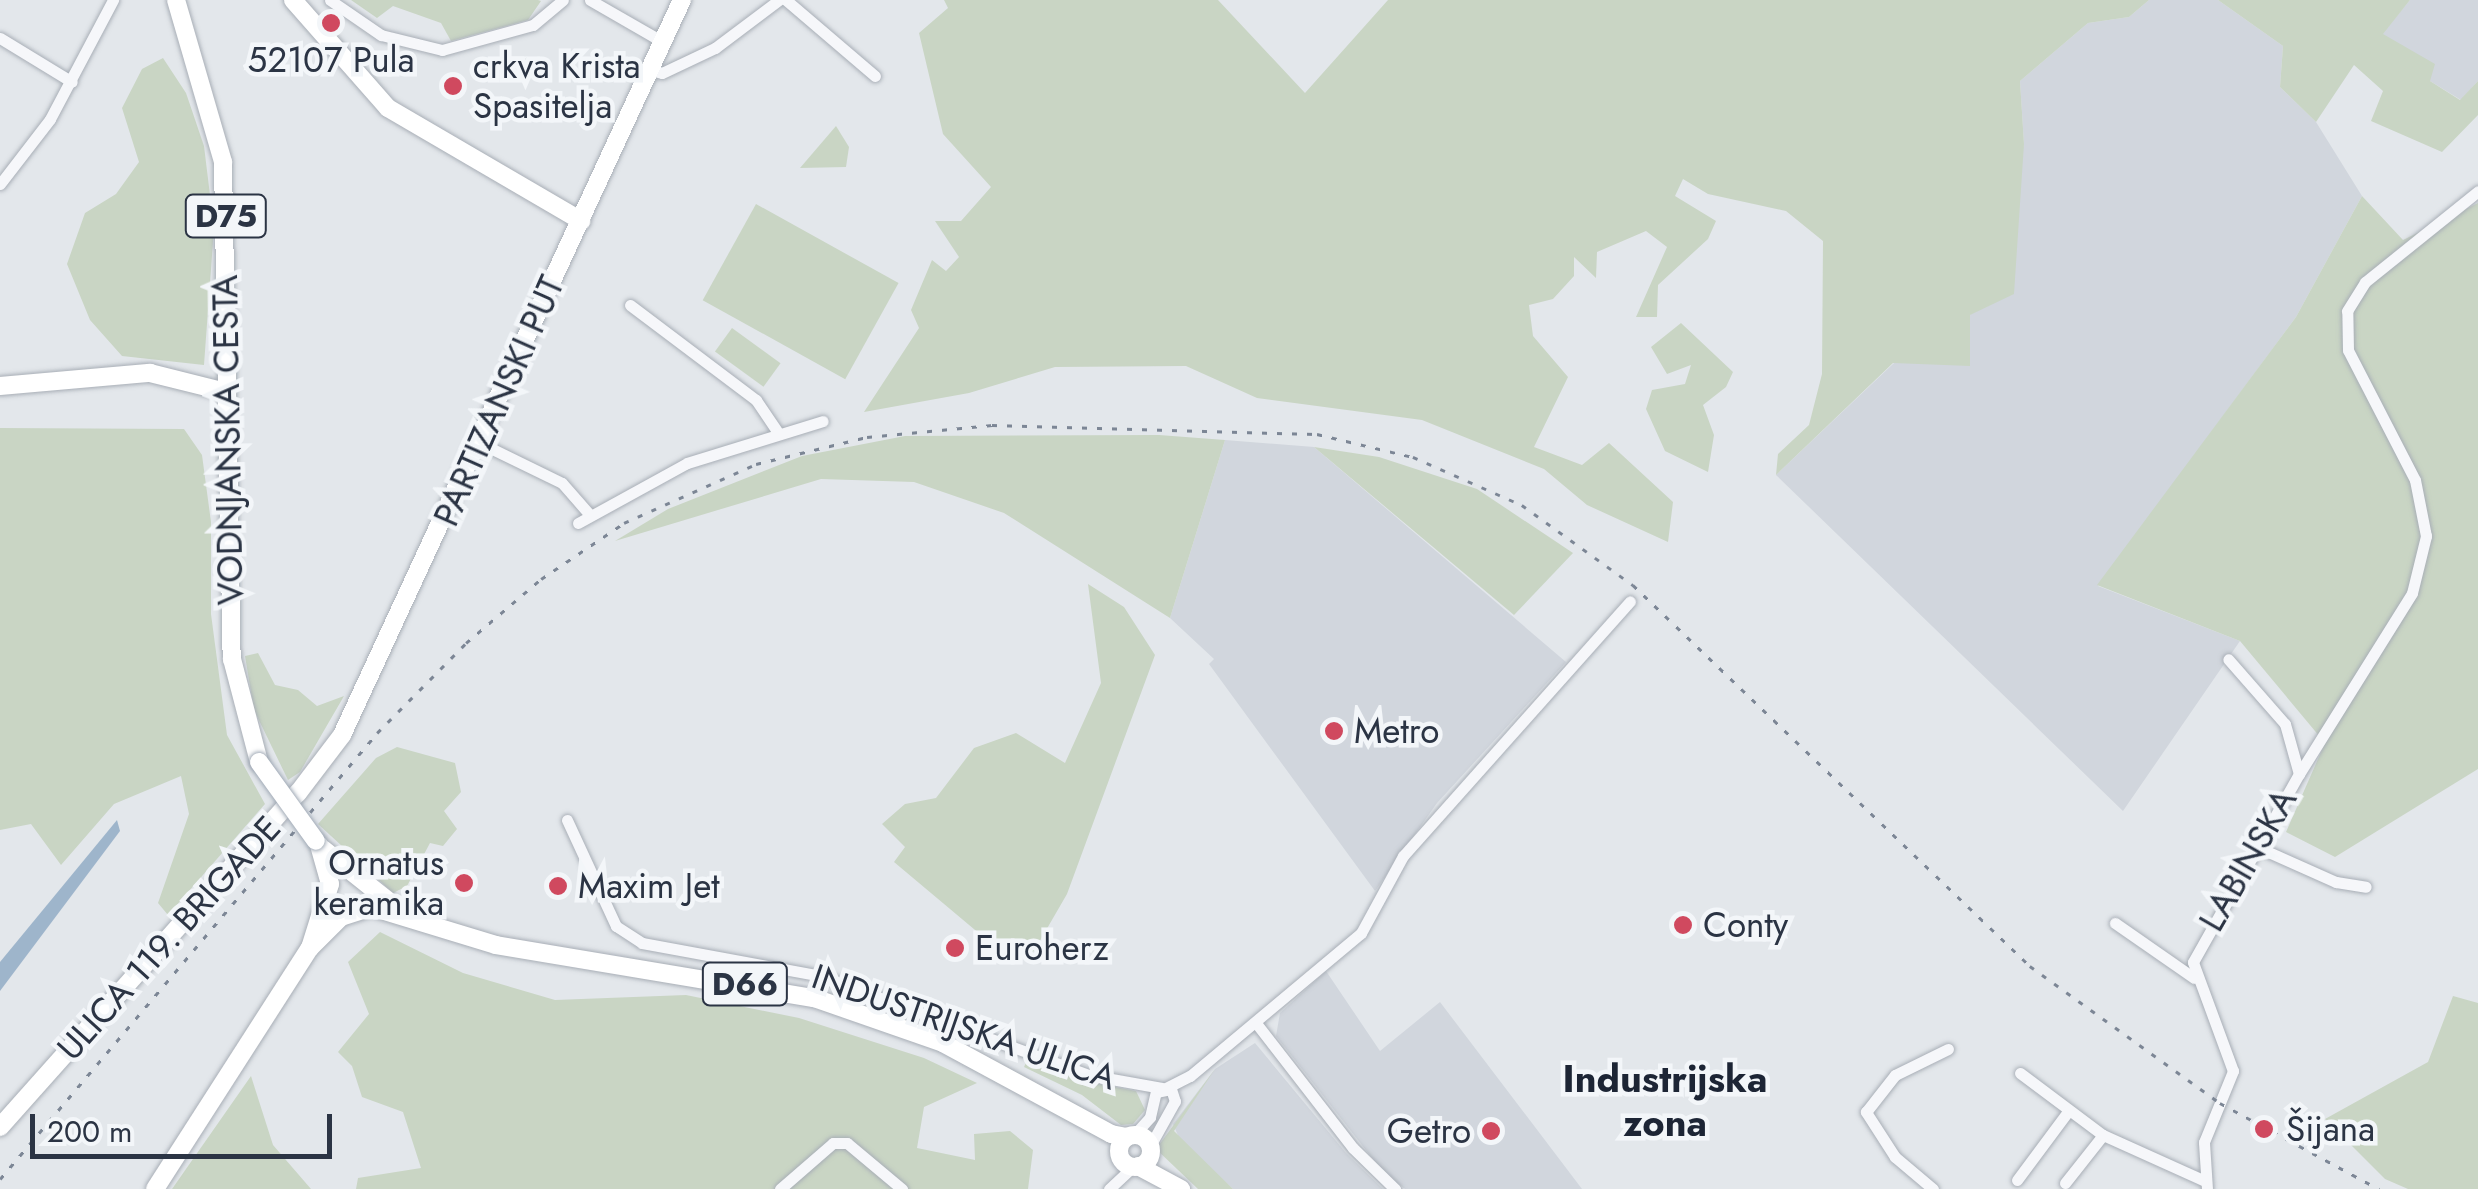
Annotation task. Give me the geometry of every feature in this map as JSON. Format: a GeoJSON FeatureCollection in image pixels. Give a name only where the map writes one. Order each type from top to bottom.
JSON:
{"type":"FeatureCollection","features":[{"type":"Feature","properties":{"kind":"main road","name":"VODNJANSKA CESTA"},"geometry":{"type":"LineString","coordinates":[[176,0],[223,162],[232,659],[259,762],[317,843]]}},
{"type":"Feature","properties":{"kind":"main road"},"geometry":{"type":"LineString","coordinates":[[293,0],[388,108],[581,220]]}},
{"type":"Feature","properties":{"kind":"main road","name":"PARTIZANSKI PUT"},"geometry":{"type":"LineString","coordinates":[[298,793],[361,702],[682,0]]}},
{"type":"Feature","properties":{"kind":"main road"},"geometry":{"type":"LineString","coordinates":[[0,386],[150,374],[226,392]]}},
{"type":"Feature","properties":{"kind":"main road","name":"ULICA 119. BRIGADE"},"geometry":{"type":"LineString","coordinates":[[0,1127],[298,793]]}},
{"type":"Feature","properties":{"kind":"main road","name":"D75"},"geometry":{"type":"LineString","coordinates":[[317,843],[360,881]]}},
{"type":"Feature","properties":{"kind":"main road","name":"D75"},"geometry":{"type":"LineString","coordinates":[[317,843],[329,891]]}},
{"type":"Feature","properties":{"kind":"main road"},"geometry":{"type":"LineString","coordinates":[[155,1189],[310,948],[329,891],[360,881],[354,911],[310,948]]}},
{"type":"Feature","properties":{"kind":"main road","name":"D66"},"geometry":{"type":"LineString","coordinates":[[360,881],[421,921]]}},
{"type":"Feature","properties":{"kind":"main road","name":"D66"},"geometry":{"type":"LineString","coordinates":[[329,891],[354,911],[421,921],[496,945],[674,970],[878,1018],[1017,1078],[1181,1188]]}},
{"type":"Feature","properties":{"kind":"street"},"geometry":{"type":"LineString","coordinates":[[0,184],[20,166],[72,82],[113,0]]}},
{"type":"Feature","properties":{"kind":"street"},"geometry":{"type":"LineString","coordinates":[[330,0],[381,35],[442,50],[533,25],[563,0]]}},
{"type":"Feature","properties":{"kind":"street"},"geometry":{"type":"LineString","coordinates":[[590,0],[663,42]]}},
{"type":"Feature","properties":{"kind":"street"},"geometry":{"type":"LineString","coordinates":[[650,70],[662,74],[715,48],[779,0]]}},
{"type":"Feature","properties":{"kind":"street"},"geometry":{"type":"LineString","coordinates":[[786,0],[876,76]]}},
{"type":"Feature","properties":{"kind":"street"},"geometry":{"type":"LineString","coordinates":[[0,38],[72,82]]}},
{"type":"Feature","properties":{"kind":"street"},"geometry":{"type":"LineString","coordinates":[[2299,774],[2412,593],[2426,536],[2416,480],[2348,350],[2347,312],[2365,282],[2478,191]]}},
{"type":"Feature","properties":{"kind":"street"},"geometry":{"type":"LineString","coordinates":[[630,305],[756,400],[777,431]]}},
{"type":"Feature","properties":{"kind":"street"},"geometry":{"type":"LineString","coordinates":[[480,443],[562,482],[584,519],[687,464],[777,431],[823,421]]}},
{"type":"Feature","properties":{"kind":"street","name":"INDUSTRIJSKA ULICA"},"geometry":{"type":"LineString","coordinates":[[567,820],[616,926],[642,942],[821,976],[1089,1075],[1161,1091],[1190,1076],[1361,932],[1380,907],[1396,865],[1630,600]]}},
{"type":"Feature","properties":{"kind":"street","name":"LABINSKA"},"geometry":{"type":"LineString","coordinates":[[2206,1185],[2204,1142],[2234,1071],[2194,978],[2198,947],[2299,774],[2285,724],[2228,659]]}},
{"type":"Feature","properties":{"kind":"street"},"geometry":{"type":"LineString","coordinates":[[2255,846],[2336,882],[2366,887]]}},
{"type":"Feature","properties":{"kind":"street"},"geometry":{"type":"LineString","coordinates":[[2115,922],[2194,978]]}},
{"type":"Feature","properties":{"kind":"street"},"geometry":{"type":"LineString","coordinates":[[1256,1023],[1353,1148],[1395,1189]]}},
{"type":"Feature","properties":{"kind":"street"},"geometry":{"type":"LineString","coordinates":[[1933,1189],[1896,1156],[1866,1112],[1895,1075],[1948,1049]]}},
{"type":"Feature","properties":{"kind":"street"},"geometry":{"type":"LineString","coordinates":[[2020,1073],[2103,1135],[2206,1185]]}},
{"type":"Feature","properties":{"kind":"street","name":"INDUSTRIJSKA ULICA"},"geometry":{"type":"LineString","coordinates":[[1130,1152],[1175,1101],[1190,1076]]}},
{"type":"Feature","properties":{"kind":"street"},"geometry":{"type":"LineString","coordinates":[[1109,1189],[1161,1091],[1175,1101]]}},
{"type":"Feature","properties":{"kind":"street"},"geometry":{"type":"LineString","coordinates":[[2017,1180],[2069,1110]]}},
{"type":"Feature","properties":{"kind":"street"},"geometry":{"type":"LineString","coordinates":[[2065,1183],[2103,1135]]}},
{"type":"Feature","properties":{"kind":"street"},"geometry":{"type":"LineString","coordinates":[[780,1189],[833,1143],[847,1143],[902,1189]]}},
{"type":"Feature","properties":{"kind":"shaded area"},"geometry":{"type":"Polygon","coordinates":[[[2149,0],[2218,0],[2283,46],[2280,87],[2316,122],[2362,196],[2296,317],[2098,586],[2240,641],[2123,811],[1776,475],[1894,363],[1970,315],[2024,144],[2020,81],[2088,23],[2129,17],[2149,0]]]}},
{"type":"Feature","properties":{"kind":"shaded area"},"geometry":{"type":"Polygon","coordinates":[[[2410,0],[2478,0],[2478,81],[2461,100],[2430,81],[2382,34],[2410,0]]]}},
{"type":"Feature","properties":{"kind":"shaded area"},"geometry":{"type":"Polygon","coordinates":[[[1225,440],[1314,447],[1566,662],[1437,803],[1375,891],[1209,664],[1214,659],[1170,618],[1225,440]]]}},
{"type":"Feature","properties":{"kind":"shaded area"},"geometry":{"type":"Polygon","coordinates":[[[1326,971],[1380,1051],[1440,1002],[1582,1189],[1405,1189],[1384,1173],[1276,1036],[1280,1013],[1326,971]]]}},
{"type":"Feature","properties":{"kind":"shaded area"},"geometry":{"type":"Polygon","coordinates":[[[1255,1043],[1346,1153],[1383,1189],[1233,1189],[1180,1140],[1173,1124],[1215,1069],[1255,1043]]]}},
{"type":"Feature","properties":{"kind":"green space"},"geometry":{"type":"Polygon","coordinates":[[[351,0],[541,1],[528,20],[451,41],[441,23],[393,6],[377,18],[351,0]]]}},
{"type":"Feature","properties":{"kind":"green space"},"geometry":{"type":"Polygon","coordinates":[[[944,0],[1218,0],[1305,93],[1388,0],[2149,0],[2129,17],[2088,23],[2020,81],[2024,144],[2014,294],[1970,315],[1970,366],[1893,363],[1776,475],[1778,454],[1809,425],[1822,374],[1823,241],[1786,211],[1708,194],[1683,179],[1675,196],[1716,221],[1708,239],[1658,285],[1657,317],[1636,317],[1667,247],[1646,231],[1597,252],[1596,278],[1574,257],[1574,276],[1553,299],[1529,305],[1533,336],[1568,377],[1534,447],[1582,465],[1609,443],[1673,502],[1668,542],[1587,505],[1544,469],[1422,420],[1257,398],[1186,366],[1055,367],[969,393],[864,412],[919,328],[911,310],[932,260],[946,271],[959,257],[935,221],[961,221],[991,187],[943,134],[919,33],[948,8],[944,0]]]}},
{"type":"Feature","properties":{"kind":"green space"},"geometry":{"type":"Polygon","coordinates":[[[2218,0],[2410,0],[2383,34],[2435,64],[2430,81],[2460,100],[2478,81],[2478,115],[2442,152],[2371,121],[2383,91],[2354,65],[2316,122],[2280,87],[2283,46],[2218,0]]]}},
{"type":"Feature","properties":{"kind":"green space"},"geometry":{"type":"Polygon","coordinates":[[[163,58],[186,93],[204,146],[214,228],[204,365],[122,356],[90,320],[67,264],[85,213],[116,194],[139,162],[122,108],[142,69],[163,58]]]}},
{"type":"Feature","properties":{"kind":"green space"},"geometry":{"type":"Polygon","coordinates":[[[836,126],[849,147],[846,167],[800,168],[836,126]]]}},
{"type":"Feature","properties":{"kind":"green space"},"geometry":{"type":"Polygon","coordinates":[[[2362,196],[2403,240],[2478,203],[2478,769],[2335,857],[2286,832],[2325,743],[2240,641],[2097,585],[2296,317],[2362,196]]]}},
{"type":"Feature","properties":{"kind":"green space"},"geometry":{"type":"Polygon","coordinates":[[[756,204],[899,283],[845,379],[703,300],[756,204]]]}},
{"type":"Feature","properties":{"kind":"green space"},"geometry":{"type":"Polygon","coordinates":[[[1681,323],[1733,372],[1726,387],[1703,405],[1714,435],[1708,472],[1665,451],[1646,409],[1652,390],[1685,384],[1691,365],[1667,374],[1651,347],[1681,323]]]}},
{"type":"Feature","properties":{"kind":"green space"},"geometry":{"type":"Polygon","coordinates":[[[732,328],[781,363],[763,387],[715,351],[732,328]]]}},
{"type":"Feature","properties":{"kind":"green space"},"geometry":{"type":"Polygon","coordinates":[[[0,428],[184,429],[202,455],[211,522],[211,614],[227,735],[265,804],[168,915],[158,903],[189,814],[181,776],[114,804],[61,865],[31,824],[0,830],[0,428]]]}},
{"type":"Feature","properties":{"kind":"green space"},"geometry":{"type":"Polygon","coordinates":[[[1159,435],[1225,440],[1170,618],[1004,513],[914,482],[821,479],[615,541],[668,509],[802,456],[905,436],[1159,435]]]}},
{"type":"Feature","properties":{"kind":"green space"},"geometry":{"type":"Polygon","coordinates":[[[1314,447],[1379,457],[1477,489],[1573,553],[1514,615],[1314,447]]]}},
{"type":"Feature","properties":{"kind":"green space"},"geometry":{"type":"Polygon","coordinates":[[[1088,584],[1124,607],[1155,655],[1067,894],[1034,951],[1012,961],[894,862],[905,847],[882,824],[905,804],[936,798],[974,748],[1016,733],[1065,763],[1101,683],[1088,584]]]}},
{"type":"Feature","properties":{"kind":"green space"},"geometry":{"type":"Polygon","coordinates":[[[258,653],[275,685],[298,690],[317,706],[344,696],[300,772],[288,780],[254,710],[245,656],[258,653]]]}},
{"type":"Feature","properties":{"kind":"green space"},"geometry":{"type":"Polygon","coordinates":[[[397,747],[455,763],[461,792],[444,811],[457,829],[443,846],[430,843],[407,886],[393,893],[318,824],[376,758],[397,747]]]}},
{"type":"Feature","properties":{"kind":"green space"},"geometry":{"type":"Polygon","coordinates":[[[380,932],[463,973],[555,1000],[686,995],[799,1018],[924,1058],[977,1083],[924,1107],[917,1148],[975,1160],[974,1134],[1010,1131],[1033,1150],[1028,1189],[356,1189],[358,1178],[421,1168],[403,1112],[362,1097],[352,1066],[338,1052],[369,1014],[348,962],[380,932]]]}},
{"type":"Feature","properties":{"kind":"green space"},"geometry":{"type":"Polygon","coordinates":[[[2453,996],[2478,1003],[2478,1189],[2408,1189],[2385,1179],[2325,1119],[2428,1062],[2453,996]]]}},
{"type":"Feature","properties":{"kind":"green space"},"geometry":{"type":"Polygon","coordinates":[[[1030,1054],[1100,1084],[1136,1091],[1145,1110],[1133,1124],[1121,1125],[1082,1095],[1024,1067],[1030,1054]]]}},
{"type":"Feature","properties":{"kind":"green space"},"geometry":{"type":"Polygon","coordinates":[[[1215,1069],[1174,1131],[1233,1189],[1198,1189],[1156,1149],[1215,1069]]]}},
{"type":"Feature","properties":{"kind":"green space"},"geometry":{"type":"Polygon","coordinates":[[[251,1076],[273,1145],[311,1189],[172,1189],[251,1076]]]}},
{"type":"Feature","properties":{"kind":"water"},"geometry":{"type":"Polygon","coordinates":[[[117,820],[120,831],[0,991],[0,962],[117,820]]]}},
{"type":"Feature","properties":{"kind":"railway"},"geometry":{"type":"LineString","coordinates":[[0,1179],[377,733],[466,643],[541,579],[624,523],[756,464],[867,437],[992,425],[1317,434],[1413,457],[1522,505],[1633,585],[2030,966],[2220,1103],[2379,1189]]}},
{"type":"Feature","properties":{"kind":"place","name":"52107 Pula"},"geometry":{"type":"Point","coordinates":[331,23]}},
{"type":"Feature","properties":{"kind":"place","name":"crkva Krista Spasitelja"},"geometry":{"type":"Point","coordinates":[453,86]}},
{"type":"Feature","properties":{"kind":"place","name":"Metro"},"geometry":{"type":"Point","coordinates":[1334,731]}},
{"type":"Feature","properties":{"kind":"place","name":"Ornatus keramika"},"geometry":{"type":"Point","coordinates":[464,883]}},
{"type":"Feature","properties":{"kind":"place","name":"Maxim Jet"},"geometry":{"type":"Point","coordinates":[558,886]}},
{"type":"Feature","properties":{"kind":"place","name":"Conty"},"geometry":{"type":"Point","coordinates":[1683,925]}},
{"type":"Feature","properties":{"kind":"place","name":"Euroherz"},"geometry":{"type":"Point","coordinates":[955,948]}},
{"type":"Feature","properties":{"kind":"place","name":"Šijana"},"geometry":{"type":"Point","coordinates":[2264,1129]}},
{"type":"Feature","properties":{"kind":"place","name":"Getro"},"geometry":{"type":"Point","coordinates":[1491,1131]}},
{"type":"Feature","properties":{"kind":"district","name":"Industrijska zona"},"geometry":{"type":"Point","coordinates":[1665,1101]}}]}
